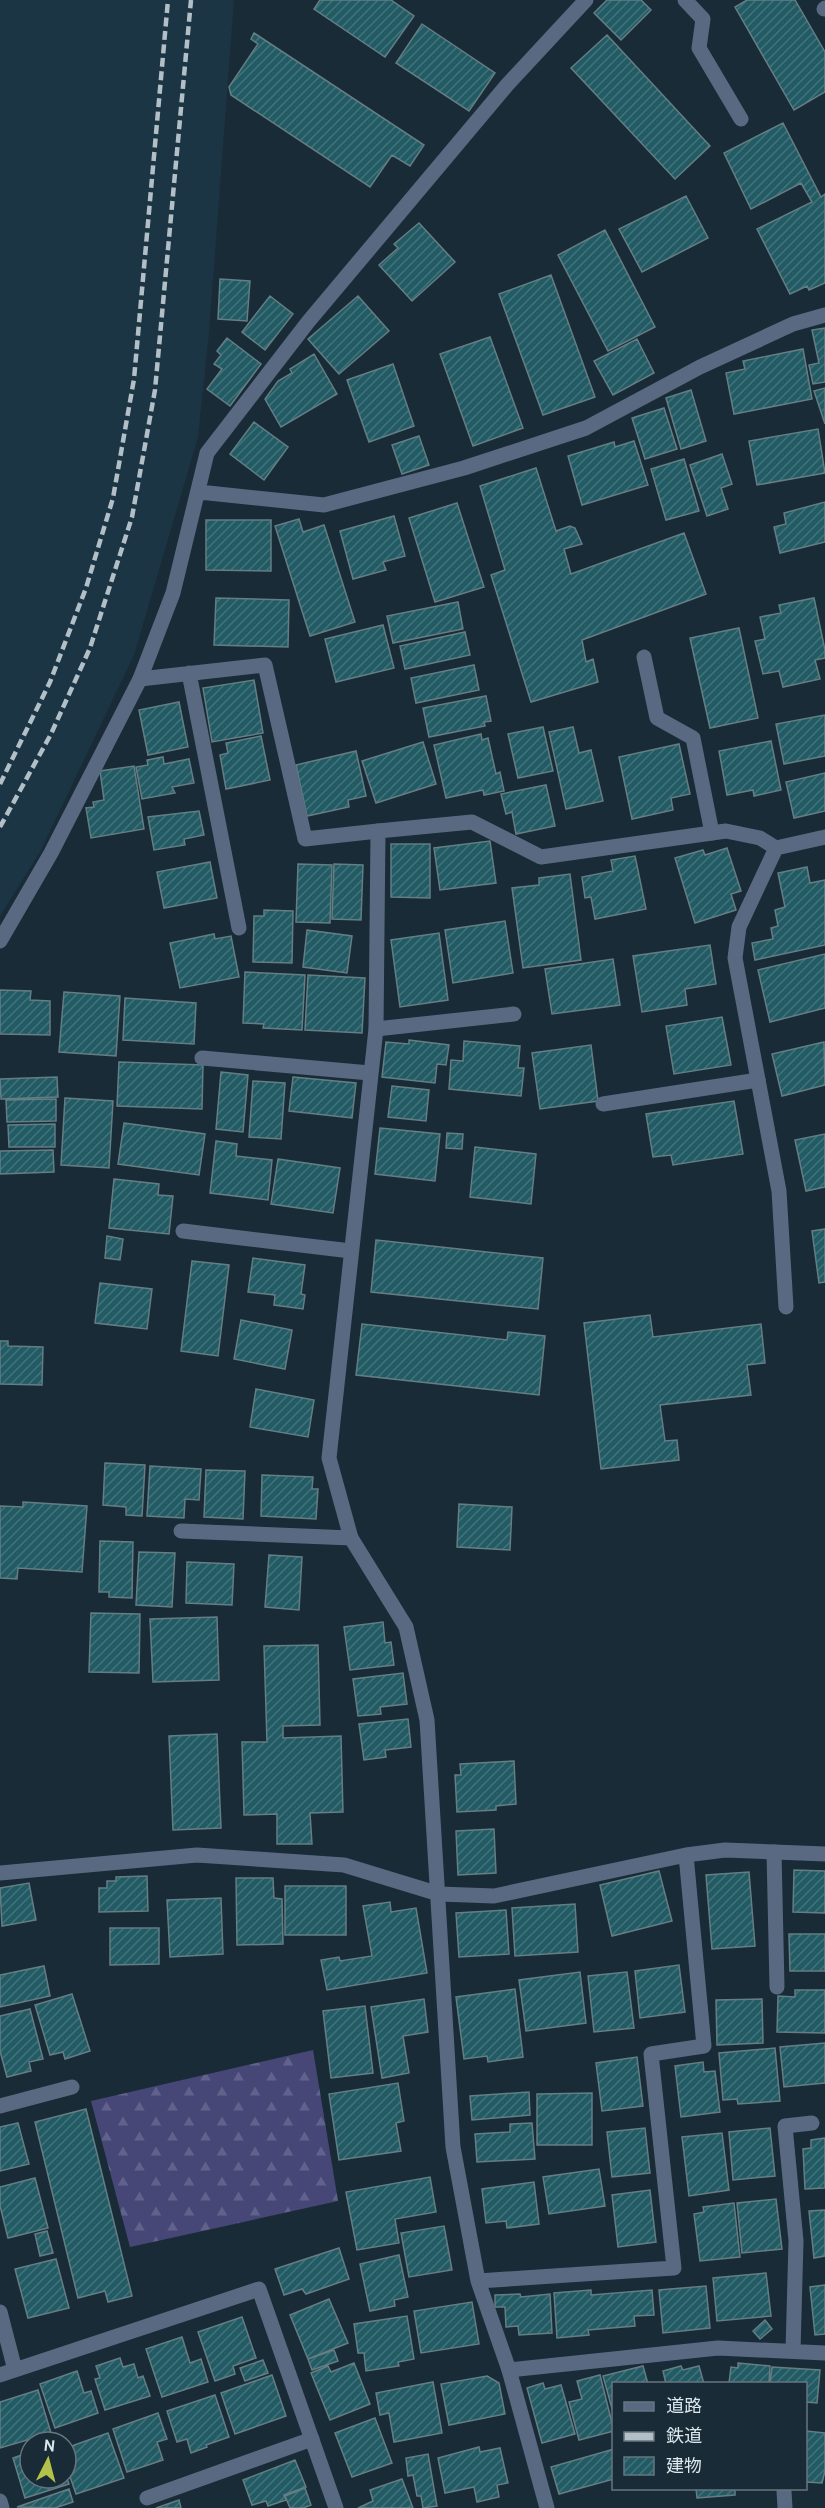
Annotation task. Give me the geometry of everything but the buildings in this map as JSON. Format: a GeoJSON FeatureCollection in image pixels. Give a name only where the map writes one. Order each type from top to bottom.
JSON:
{"type":"FeatureCollection","features":[{"type":"Feature","properties":{"kind":"street"},"geometry":{"type":"LineString","coordinates":[[0,941],[51,853],[140,679],[173,592],[207,453],[308,322],[507,85],[586,0]]}},
{"type":"Feature","properties":{"kind":"street"},"geometry":{"type":"LineString","coordinates":[[685,0],[703,19],[699,48],[741,119]]}},
{"type":"Feature","properties":{"kind":"street"},"geometry":{"type":"LineString","coordinates":[[199,492],[324,505],[464,468],[586,428],[700,367],[793,324],[825,315]]}},
{"type":"Feature","properties":{"kind":"street"},"geometry":{"type":"LineString","coordinates":[[644,657],[657,718],[693,738],[712,833]]}},
{"type":"Feature","properties":{"kind":"street"},"geometry":{"type":"LineString","coordinates":[[140,679],[265,665],[305,839],[472,822],[541,857],[726,831],[760,838],[776,848],[825,837]]}},
{"type":"Feature","properties":{"kind":"street"},"geometry":{"type":"LineString","coordinates":[[189,673],[239,928]]}},
{"type":"Feature","properties":{"kind":"street"},"geometry":{"type":"LineString","coordinates":[[378,831],[376,1029],[330,1458],[351,1538],[406,1627],[427,1720],[453,2147],[478,2281],[509,2370],[547,2508]]}},
{"type":"Feature","properties":{"kind":"street"},"geometry":{"type":"LineString","coordinates":[[776,848],[739,927],[735,958],[779,1191],[786,1307]]}},
{"type":"Feature","properties":{"kind":"street"},"geometry":{"type":"LineString","coordinates":[[376,1029],[514,1014]]}},
{"type":"Feature","properties":{"kind":"street"},"geometry":{"type":"LineString","coordinates":[[202,1058],[370,1073]]}},
{"type":"Feature","properties":{"kind":"street"},"geometry":{"type":"LineString","coordinates":[[603,1104],[758,1080]]}},
{"type":"Feature","properties":{"kind":"street"},"geometry":{"type":"LineString","coordinates":[[183,1231],[351,1251]]}},
{"type":"Feature","properties":{"kind":"street"},"geometry":{"type":"LineString","coordinates":[[181,1531],[351,1538]]}},
{"type":"Feature","properties":{"kind":"street"},"geometry":{"type":"LineString","coordinates":[[0,1873],[197,1855],[344,1865],[439,1894],[494,1896],[686,1855],[725,1850],[825,1854]]}},
{"type":"Feature","properties":{"kind":"street"},"geometry":{"type":"LineString","coordinates":[[774,1852],[777,1987]]}},
{"type":"Feature","properties":{"kind":"street"},"geometry":{"type":"LineString","coordinates":[[478,2281],[674,2268],[651,2054],[704,2046],[686,1855]]}},
{"type":"Feature","properties":{"kind":"street"},"geometry":{"type":"LineString","coordinates":[[0,2106],[72,2087]]}},
{"type":"Feature","properties":{"kind":"street"},"geometry":{"type":"LineString","coordinates":[[793,2351],[796,2241],[785,2126],[812,2123]]}},
{"type":"Feature","properties":{"kind":"street"},"geometry":{"type":"LineString","coordinates":[[0,2312],[7,2372],[259,2289],[336,2508]]}},
{"type":"Feature","properties":{"kind":"street"},"geometry":{"type":"LineString","coordinates":[[509,2370],[718,2348],[825,2353]]}},
{"type":"Feature","properties":{"kind":"street"},"geometry":{"type":"LineString","coordinates":[[147,2498],[312,2439]]}},
{"type":"Feature","properties":{"kind":"street"},"geometry":{"type":"LineString","coordinates":[[784,2491],[785,2508]]}},
{"type":"Feature","properties":{"kind":"street"},"geometry":{"type":"LineString","coordinates":[[0,2501],[2,2508]]}},
{"type":"Feature","properties":{"kind":"shaded area"},"geometry":{"type":"Polygon","coordinates":[[[0,0],[234,0],[209,333],[198,437],[134,655],[40,852],[0,916],[0,0]]]}},
{"type":"Feature","properties":{"kind":"green space"},"geometry":{"type":"Polygon","coordinates":[[[313,2050],[338,2201],[130,2247],[91,2101],[313,2050]]]}},
{"type":"Feature","properties":{"kind":"railway"},"geometry":{"type":"LineString","coordinates":[[0,784],[50,682],[86,588],[113,498],[134,379],[168,0]]}},
{"type":"Feature","properties":{"kind":"railway"},"geometry":{"type":"LineString","coordinates":[[0,827],[51,734],[90,648],[132,517],[155,390],[191,0]]}}]}
